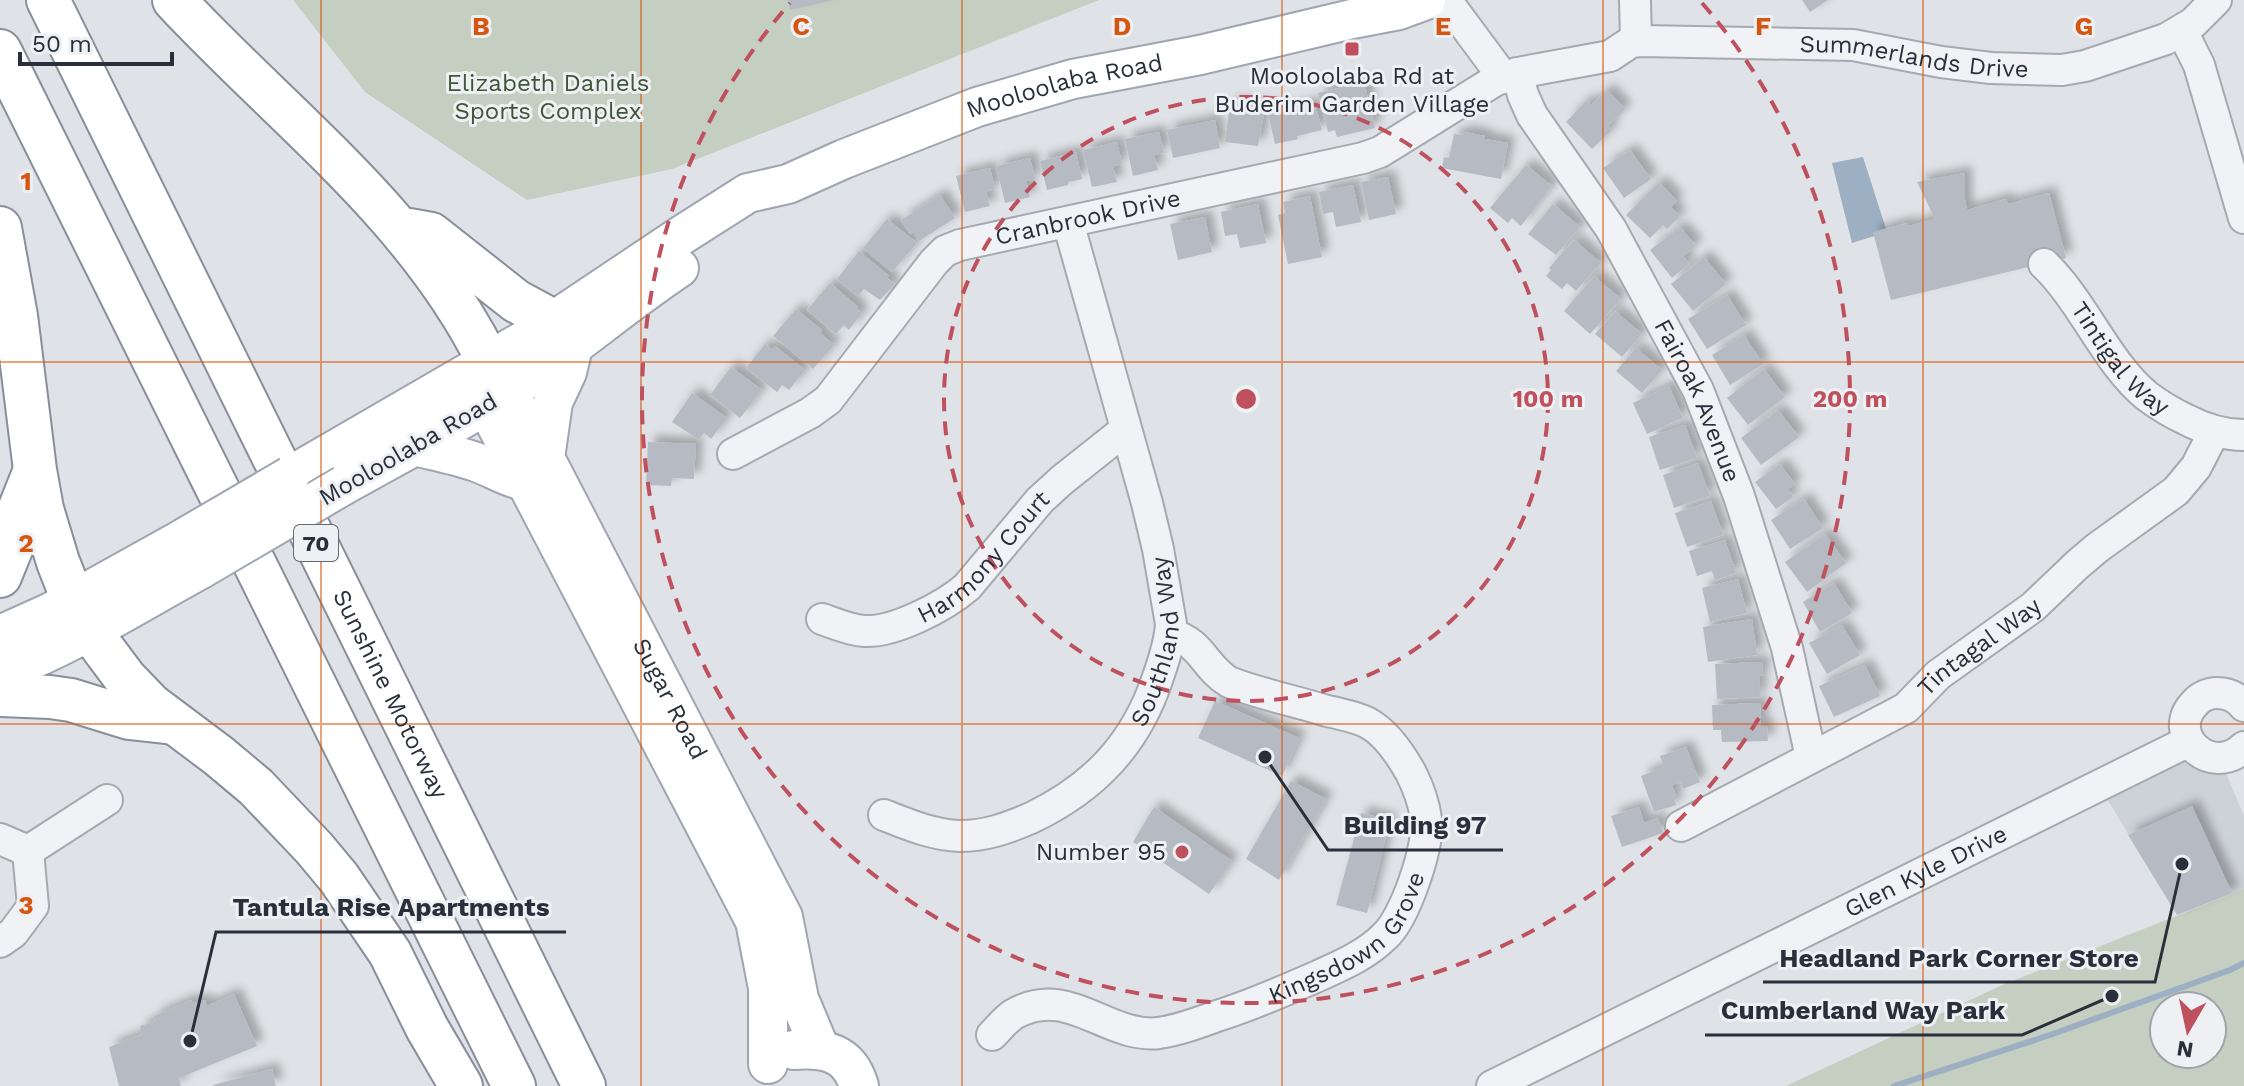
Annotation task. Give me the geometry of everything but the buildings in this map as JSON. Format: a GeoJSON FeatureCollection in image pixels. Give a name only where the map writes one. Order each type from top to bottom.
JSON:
{"type":"FeatureCollection","features":[{"type":"Feature","properties":{"kind":"highway","name":"Sunshine Motorway"},"geometry":{"type":"LineString","coordinates":[[48,0],[584,1086]]}},
{"type":"Feature","properties":{"kind":"highway"},"geometry":{"type":"LineString","coordinates":[[174,0],[337,161],[400,228],[451,295],[488,383]]}},
{"type":"Feature","properties":{"kind":"highway","name":"70"},"geometry":{"type":"LineString","coordinates":[[0,51],[514,1086]]}},
{"type":"Feature","properties":{"kind":"highway"},"geometry":{"type":"LineString","coordinates":[[0,228],[16,316],[35,470],[49,534],[82,616],[125,678],[151,705],[256,787],[339,878],[390,953],[427,1028],[461,1086]]}},
{"type":"Feature","properties":{"kind":"highway"},"geometry":{"type":"LineString","coordinates":[[400,228],[431,234],[563,334]]}},
{"type":"Feature","properties":{"kind":"highway"},"geometry":{"type":"LineString","coordinates":[[0,576],[11,549],[19,510],[35,470]]}},
{"type":"Feature","properties":{"kind":"highway"},"geometry":{"type":"LineString","coordinates":[[0,695],[71,700],[129,718],[174,723]]}},
{"type":"Feature","properties":{"kind":"main road","name":"Mooloolaba Road"},"geometry":{"type":"LineString","coordinates":[[0,635],[82,616],[488,383],[563,334],[682,235],[748,193],[788,184],[977,107],[1073,79],[1200,55],[1367,10],[1399,10],[1426,0]]}},
{"type":"Feature","properties":{"kind":"main road"},"geometry":{"type":"LineString","coordinates":[[414,446],[473,461],[506,477],[535,470],[553,402],[567,372],[563,334]]}},
{"type":"Feature","properties":{"kind":"main road","name":"Mooloolaba Road"},"geometry":{"type":"LineString","coordinates":[[336,470],[414,446],[488,383]]}},
{"type":"Feature","properties":{"kind":"main road","name":"Sugar Road"},"geometry":{"type":"LineString","coordinates":[[488,383],[783,917],[799,999],[820,1049]]}},
{"type":"Feature","properties":{"kind":"main road","name":"Sugar Road"},"geometry":{"type":"LineString","coordinates":[[535,470],[755,921],[768,988],[762,1075]]}},
{"type":"Feature","properties":{"kind":"main road","name":"Mooloolaba Road"},"geometry":{"type":"LineString","coordinates":[[0,673],[54,650],[82,616]]}},
{"type":"Feature","properties":{"kind":"main road"},"geometry":{"type":"LineString","coordinates":[[762,1075],[791,1050],[820,1049],[844,1059],[859,1086]]}},
{"type":"Feature","properties":{"kind":"street","name":"Fairoak Avenue"},"geometry":{"type":"LineString","coordinates":[[1446,0],[1510,75],[1532,115],[1611,229],[1698,390],[1739,496],[1787,648],[1811,757]]}},
{"type":"Feature","properties":{"kind":"street"},"geometry":{"type":"LineString","coordinates":[[1635,0],[1636,41]]}},
{"type":"Feature","properties":{"kind":"street","name":"Summerlands Drive"},"geometry":{"type":"LineString","coordinates":[[1510,75],[1610,56],[1636,41],[1853,45],[1969,66],[2039,71],[2085,66],[2152,45],[2182,31],[2216,0]]}},
{"type":"Feature","properties":{"kind":"street"},"geometry":{"type":"LineString","coordinates":[[2182,31],[2199,65],[2244,218]]}},
{"type":"Feature","properties":{"kind":"street","name":"Cranbrook Drive"},"geometry":{"type":"LineString","coordinates":[[733,454],[810,413],[828,400],[945,251],[960,245],[1363,158],[1380,152],[1510,75]]}},
{"type":"Feature","properties":{"kind":"street","name":"Southland Way"},"geometry":{"type":"LineString","coordinates":[[884,815],[926,832],[961,836],[994,833],[1052,808],[1082,788],[1114,758],[1136,730],[1152,697],[1170,634],[1170,611],[1158,549],[1068,222]]}},
{"type":"Feature","properties":{"kind":"street","name":"Tintigal Way"},"geometry":{"type":"LineString","coordinates":[[2044,264],[2074,298],[2121,368],[2145,395],[2182,418],[2229,434]]}},
{"type":"Feature","properties":{"kind":"street","name":"Harmony Court"},"geometry":{"type":"LineString","coordinates":[[822,619],[850,629],[875,631],[887,629],[954,599],[1040,500],[1125,430]]}},
{"type":"Feature","properties":{"kind":"street","name":"Tintagal Way"},"geometry":{"type":"LineString","coordinates":[[1681,826],[1906,708],[1938,675],[2033,607],[2087,556],[2176,491],[2229,434]]}},
{"type":"Feature","properties":{"kind":"street","name":"Kingsdown Grove"},"geometry":{"type":"LineString","coordinates":[[992,1035],[1013,1015],[1028,1009],[1057,1005],[1082,1011],[1133,1033],[1176,1030],[1262,1001],[1355,959],[1385,937],[1407,903],[1425,839],[1426,818],[1415,781],[1392,745],[1377,730],[1356,719],[1224,680],[1190,641],[1170,634]]}},
{"type":"Feature","properties":{"kind":"street"},"geometry":{"type":"LineString","coordinates":[[2242,756],[2208,757],[2189,741],[2185,723],[2188,712],[2197,701],[2210,694],[2221,693],[2239,700],[2244,706]]}},
{"type":"Feature","properties":{"kind":"street","name":"Glen Kyle Drive"},"geometry":{"type":"LineString","coordinates":[[1492,1086],[2189,741]]}},
{"type":"Feature","properties":{"kind":"street"},"geometry":{"type":"LineString","coordinates":[[28,851],[107,800]]}},
{"type":"Feature","properties":{"kind":"street"},"geometry":{"type":"LineString","coordinates":[[0,839],[28,851]]}},
{"type":"Feature","properties":{"kind":"street"},"geometry":{"type":"LineString","coordinates":[[0,942],[13,933],[33,906],[28,851]]}},
{"type":"Feature","properties":{"kind":"street"},"geometry":{"type":"LineString","coordinates":[[0,919],[33,906]]}},
{"type":"Feature","properties":{"kind":"shaded area"},"geometry":{"type":"Polygon","coordinates":[[[2190,754],[2223,766],[2244,816],[2244,889],[2177,915],[2103,792],[2190,754]]]}},
{"type":"Feature","properties":{"kind":"green space","name":"Elizabeth Daniels Sports Complex"},"geometry":{"type":"Polygon","coordinates":[[[293,0],[1099,0],[672,169],[527,200],[365,92],[293,0]]]}},
{"type":"Feature","properties":{"kind":"green space"},"geometry":{"type":"Polygon","coordinates":[[[2244,889],[2244,1086],[1786,1086],[2000,986],[2244,889]]]}},
{"type":"Feature","properties":{"kind":"water"},"geometry":{"type":"Polygon","coordinates":[[[1863,157],[1887,232],[1852,243],[1832,163],[1863,157]]]}},
{"type":"Feature","properties":{"kind":"waterway"},"geometry":{"type":"LineString","coordinates":[[1894,1086],[2050,1035],[2244,963]]}},
{"type":"Feature","properties":{"kind":"place","name":"Mooloolaba Rd at Buderim Garden Village"},"geometry":{"type":"Point","coordinates":[1352,49]}},
{"type":"Feature","properties":{"kind":"place","name":"Building 97"},"geometry":{"type":"Point","coordinates":[1265,757]}},
{"type":"Feature","properties":{"kind":"place","name":"Number 95"},"geometry":{"type":"Point","coordinates":[1182,852]}},
{"type":"Feature","properties":{"kind":"place","name":"Headland Park Corner Store"},"geometry":{"type":"Point","coordinates":[2182,864]}},
{"type":"Feature","properties":{"kind":"place","name":"Cumberland Way Park"},"geometry":{"type":"Point","coordinates":[2112,996]}},
{"type":"Feature","properties":{"kind":"place","name":"Tantula Rise Apartments"},"geometry":{"type":"Point","coordinates":[190,1041]}}]}
